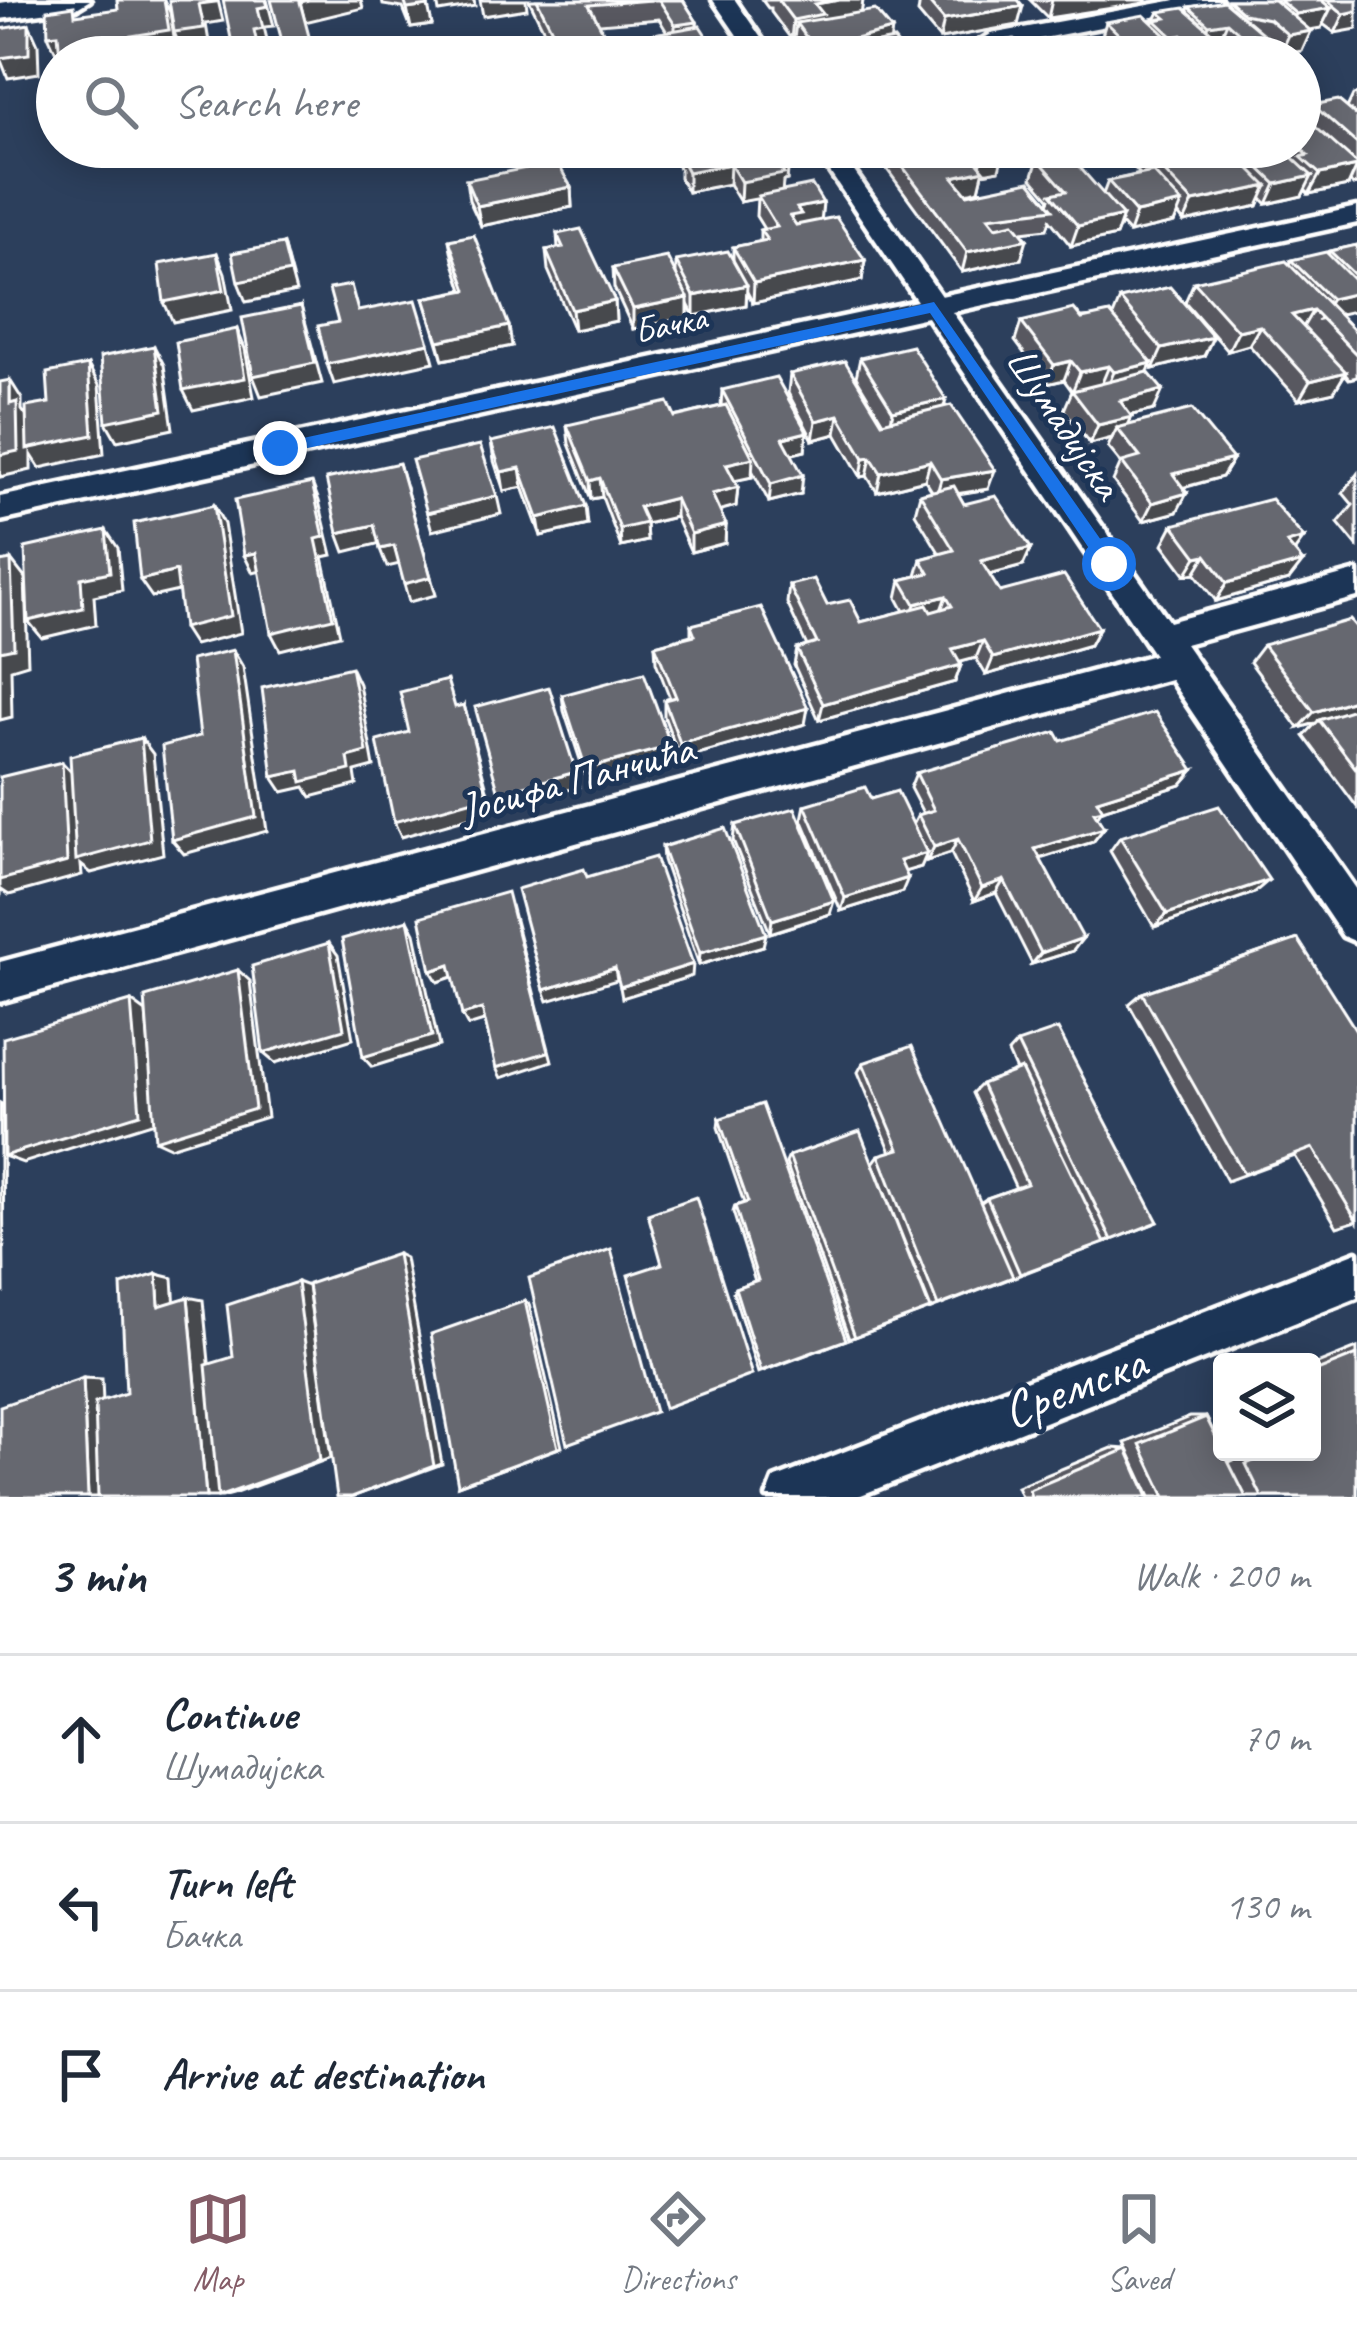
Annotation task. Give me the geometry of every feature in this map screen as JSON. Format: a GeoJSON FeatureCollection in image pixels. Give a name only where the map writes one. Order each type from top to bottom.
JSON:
{"type":"FeatureCollection","features":[{"type":"Feature","properties":{"kind":"street"},"geometry":{"type":"LineString","coordinates":[[0,11],[77,0]]}},
{"type":"Feature","properties":{"kind":"street"},"geometry":{"type":"LineString","coordinates":[[724,0],[749,36]]}},
{"type":"Feature","properties":{"kind":"street"},"geometry":{"type":"LineString","coordinates":[[1019,36],[1210,0]]}},
{"type":"Feature","properties":{"kind":"street","name":"Шумадијска"},"geometry":{"type":"LineString","coordinates":[[839,168],[1357,923]]}},
{"type":"Feature","properties":{"kind":"street","name":"Бачка"},"geometry":{"type":"LineString","coordinates":[[0,509],[1357,215]]}},
{"type":"Feature","properties":{"kind":"street","name":"Јосифа Панчића"},"geometry":{"type":"LineString","coordinates":[[0,982],[1168,651],[1357,584]]}},
{"type":"Feature","properties":{"kind":"street","name":"Сремска"},"geometry":{"type":"LineString","coordinates":[[792,1497],[1357,1275]]}},
{"type":"Feature","properties":{"kind":"building"},"geometry":{"type":"Polygon","coordinates":[[[117,0],[164,0],[169,30],[132,36],[48,35],[47,10],[74,6],[75,15],[118,9],[117,0]]]}},
{"type":"Feature","properties":{"kind":"building"},"geometry":{"type":"Polygon","coordinates":[[[169,0],[216,2],[199,4],[204,28],[174,32],[169,0]]]}},
{"type":"Feature","properties":{"kind":"building"},"geometry":{"type":"Polygon","coordinates":[[[223,0],[266,0],[268,6],[258,8],[263,28],[254,30],[255,36],[230,36],[223,0]]]}},
{"type":"Feature","properties":{"kind":"building"},"geometry":{"type":"Polygon","coordinates":[[[271,0],[308,0],[300,2],[309,36],[281,36],[271,0]]]}},
{"type":"Feature","properties":{"kind":"building"},"geometry":{"type":"Polygon","coordinates":[[[404,0],[426,0],[428,6],[407,9],[404,0]]]}},
{"type":"Feature","properties":{"kind":"building"},"geometry":{"type":"Polygon","coordinates":[[[537,0],[651,0],[589,5],[606,36],[555,36],[537,0]]]}},
{"type":"Feature","properties":{"kind":"building"},"geometry":{"type":"Polygon","coordinates":[[[659,0],[683,0],[697,22],[675,25],[659,0]]]}},
{"type":"Feature","properties":{"kind":"building"},"geometry":{"type":"Polygon","coordinates":[[[778,0],[839,0],[815,4],[823,14],[793,20],[778,0]]]}},
{"type":"Feature","properties":{"kind":"building"},"geometry":{"type":"Polygon","coordinates":[[[927,0],[1018,0],[1023,6],[944,20],[927,0]]]}},
{"type":"Feature","properties":{"kind":"building"},"geometry":{"type":"Polygon","coordinates":[[[1228,0],[1274,0],[1311,31],[1288,35],[1269,19],[1244,14],[1228,0]]]}},
{"type":"Feature","properties":{"kind":"building"},"geometry":{"type":"Polygon","coordinates":[[[1279,0],[1321,0],[1331,8],[1296,14],[1279,0]]]}},
{"type":"Feature","properties":{"kind":"building"},"geometry":{"type":"Polygon","coordinates":[[[1327,0],[1357,0],[1357,11],[1344,14],[1327,0]]]}},
{"type":"Feature","properties":{"kind":"building"},"geometry":{"type":"Polygon","coordinates":[[[1224,1],[1266,36],[1243,36],[1227,22],[1209,25],[1189,7],[1224,1]]]}},
{"type":"Feature","properties":{"kind":"building"},"geometry":{"type":"Polygon","coordinates":[[[1184,8],[1216,36],[1172,36],[1155,20],[1166,18],[1159,12],[1184,8]]]}},
{"type":"Feature","properties":{"kind":"building"},"geometry":{"type":"Polygon","coordinates":[[[875,10],[892,30],[867,36],[805,36],[796,23],[875,10]]]}},
{"type":"Feature","properties":{"kind":"building"},"geometry":{"type":"Polygon","coordinates":[[[1144,15],[1166,36],[1121,36],[1106,22],[1144,15]]]}},
{"type":"Feature","properties":{"kind":"building"},"geometry":{"type":"Polygon","coordinates":[[[29,24],[29,54],[0,58],[0,29],[29,24]]]}},
{"type":"Feature","properties":{"kind":"building"},"geometry":{"type":"Polygon","coordinates":[[[700,26],[706,36],[642,36],[700,26]]]}},
{"type":"Feature","properties":{"kind":"building"},"geometry":{"type":"Polygon","coordinates":[[[1338,100],[1357,116],[1357,144],[1321,112],[1321,103],[1338,100]]]}},
{"type":"Feature","properties":{"kind":"building"},"geometry":{"type":"Polygon","coordinates":[[[1321,132],[1357,166],[1320,174],[1313,168],[1321,168],[1321,132]]]}},
{"type":"Feature","properties":{"kind":"building"},"geometry":{"type":"Polygon","coordinates":[[[527,168],[560,168],[571,187],[477,206],[466,180],[527,168]]]}},
{"type":"Feature","properties":{"kind":"building"},"geometry":{"type":"Polygon","coordinates":[[[732,168],[780,168],[784,174],[741,182],[732,168]]]}},
{"type":"Feature","properties":{"kind":"building"},"geometry":{"type":"Polygon","coordinates":[[[904,168],[982,168],[953,177],[967,194],[1030,181],[1053,209],[988,217],[996,227],[1014,223],[1027,239],[967,252],[904,168]]]}},
{"type":"Feature","properties":{"kind":"building"},"geometry":{"type":"Polygon","coordinates":[[[1046,168],[1080,168],[1123,216],[1078,226],[1051,194],[1066,191],[1046,168]]]}},
{"type":"Feature","properties":{"kind":"building"},"geometry":{"type":"Polygon","coordinates":[[[1161,168],[1249,168],[1267,186],[1193,202],[1161,168]]]}},
{"type":"Feature","properties":{"kind":"building"},"geometry":{"type":"Polygon","coordinates":[[[1259,168],[1303,168],[1312,176],[1276,184],[1259,168]]]}},
{"type":"Feature","properties":{"kind":"building"},"geometry":{"type":"Polygon","coordinates":[[[1153,172],[1182,203],[1136,213],[1108,181],[1153,172]]]}},
{"type":"Feature","properties":{"kind":"building"},"geometry":{"type":"Polygon","coordinates":[[[812,185],[823,203],[797,208],[801,214],[790,216],[796,225],[836,217],[865,260],[754,283],[733,247],[767,240],[760,230],[777,227],[758,196],[812,185]]]}},
{"type":"Feature","properties":{"kind":"building"},"geometry":{"type":"Polygon","coordinates":[[[581,229],[615,301],[572,310],[546,250],[563,247],[557,234],[581,229]]]}},
{"type":"Feature","properties":{"kind":"building"},"geometry":{"type":"Polygon","coordinates":[[[474,235],[509,326],[438,341],[424,298],[467,290],[449,240],[474,235]]]}},
{"type":"Feature","properties":{"kind":"building"},"geometry":{"type":"Polygon","coordinates":[[[283,244],[290,272],[238,282],[232,253],[283,244]]]}},
{"type":"Feature","properties":{"kind":"building"},"geometry":{"type":"Polygon","coordinates":[[[1357,245],[1357,277],[1330,251],[1357,245]]]}},
{"type":"Feature","properties":{"kind":"building"},"geometry":{"type":"Polygon","coordinates":[[[728,251],[747,285],[694,296],[676,261],[728,251]]]}},
{"type":"Feature","properties":{"kind":"building"},"geometry":{"type":"Polygon","coordinates":[[[1326,252],[1357,283],[1357,293],[1331,299],[1291,260],[1326,252]]]}},
{"type":"Feature","properties":{"kind":"building"},"geometry":{"type":"Polygon","coordinates":[[[217,253],[224,290],[164,302],[159,264],[217,253]]]}},
{"type":"Feature","properties":{"kind":"building"},"geometry":{"type":"Polygon","coordinates":[[[667,257],[688,298],[633,309],[613,268],[667,257]]]}},
{"type":"Feature","properties":{"kind":"building"},"geometry":{"type":"Polygon","coordinates":[[[1286,261],[1357,333],[1357,355],[1313,310],[1292,315],[1346,372],[1310,381],[1260,326],[1238,331],[1194,282],[1286,261]]]}},
{"type":"Feature","properties":{"kind":"building"},"geometry":{"type":"Polygon","coordinates":[[[351,285],[358,311],[416,300],[429,343],[327,364],[318,326],[338,322],[329,289],[351,285]]]}},
{"type":"Feature","properties":{"kind":"building"},"geometry":{"type":"Polygon","coordinates":[[[1170,287],[1213,337],[1162,349],[1120,299],[1170,287]]]}},
{"type":"Feature","properties":{"kind":"building"},"geometry":{"type":"Polygon","coordinates":[[[301,306],[315,363],[253,376],[242,318],[301,306]]]}},
{"type":"Feature","properties":{"kind":"building"},"geometry":{"type":"Polygon","coordinates":[[[1074,309],[1082,319],[1110,313],[1152,363],[1114,372],[1109,366],[1080,372],[1071,361],[1054,365],[1021,322],[1074,309]]]}},
{"type":"Feature","properties":{"kind":"building"},"geometry":{"type":"Polygon","coordinates":[[[237,329],[245,378],[183,390],[176,342],[237,329]]]}},
{"type":"Feature","properties":{"kind":"building"},"geometry":{"type":"Polygon","coordinates":[[[154,346],[163,410],[106,422],[100,357],[154,346]]]}},
{"type":"Feature","properties":{"kind":"building"},"geometry":{"type":"Polygon","coordinates":[[[912,346],[946,399],[893,411],[860,358],[912,346]]]}},
{"type":"Feature","properties":{"kind":"building"},"geometry":{"type":"Polygon","coordinates":[[[845,361],[882,422],[951,405],[995,470],[941,479],[930,461],[881,473],[871,457],[864,458],[839,415],[816,421],[790,374],[845,361]]]}},
{"type":"Feature","properties":{"kind":"building"},"geometry":{"type":"Polygon","coordinates":[[[88,365],[93,435],[27,449],[26,407],[49,403],[47,373],[88,365]]]}},
{"type":"Feature","properties":{"kind":"building"},"geometry":{"type":"Polygon","coordinates":[[[1148,372],[1163,390],[1120,401],[1132,417],[1098,425],[1072,391],[1148,372]]]}},
{"type":"Feature","properties":{"kind":"building"},"geometry":{"type":"Polygon","coordinates":[[[776,377],[807,432],[783,438],[803,475],[771,484],[722,390],[776,377]]]}},
{"type":"Feature","properties":{"kind":"building"},"geometry":{"type":"Polygon","coordinates":[[[10,380],[10,404],[17,402],[18,451],[0,455],[0,382],[10,380]]]}},
{"type":"Feature","properties":{"kind":"building"},"geometry":{"type":"Polygon","coordinates":[[[668,402],[675,417],[726,405],[753,458],[726,464],[738,487],[712,494],[726,525],[691,534],[675,498],[639,507],[646,523],[620,529],[600,478],[590,481],[567,425],[668,402]]]}},
{"type":"Feature","properties":{"kind":"building"},"geometry":{"type":"Polygon","coordinates":[[[1192,409],[1233,459],[1173,474],[1187,493],[1152,503],[1122,462],[1140,457],[1117,428],[1192,409]]]}},
{"type":"Feature","properties":{"kind":"building"},"geometry":{"type":"Polygon","coordinates":[[[555,427],[586,506],[538,518],[520,468],[501,472],[491,442],[555,427]]]}},
{"type":"Feature","properties":{"kind":"building"},"geometry":{"type":"Polygon","coordinates":[[[480,445],[497,496],[427,513],[412,460],[480,445]]]}},
{"type":"Feature","properties":{"kind":"building"},"geometry":{"type":"Polygon","coordinates":[[[399,463],[431,577],[404,584],[394,546],[380,549],[374,525],[338,533],[326,479],[399,463]]]}},
{"type":"Feature","properties":{"kind":"building"},"geometry":{"type":"Polygon","coordinates":[[[312,483],[324,537],[316,539],[333,618],[271,633],[256,553],[244,555],[235,500],[312,483]]]}},
{"type":"Feature","properties":{"kind":"building"},"geometry":{"type":"Polygon","coordinates":[[[954,486],[964,504],[996,496],[1031,548],[981,561],[1000,592],[1064,575],[1099,628],[993,658],[983,641],[952,649],[961,665],[823,704],[797,649],[817,643],[789,585],[814,579],[827,605],[850,600],[861,622],[927,605],[931,612],[952,606],[946,596],[915,604],[901,580],[929,573],[921,559],[954,550],[920,494],[954,486]]]}},
{"type":"Feature","properties":{"kind":"building"},"geometry":{"type":"Polygon","coordinates":[[[1271,499],[1304,538],[1287,543],[1303,562],[1227,583],[1206,555],[1197,557],[1173,525],[1271,499]]]}},
{"type":"Feature","properties":{"kind":"building"},"geometry":{"type":"Polygon","coordinates":[[[214,505],[231,616],[183,628],[176,571],[140,580],[134,523],[214,505]]]}},
{"type":"Feature","properties":{"kind":"building"},"geometry":{"type":"Polygon","coordinates":[[[106,530],[110,572],[81,578],[83,608],[28,621],[25,548],[106,530]]]}},
{"type":"Feature","properties":{"kind":"building"},"geometry":{"type":"Polygon","coordinates":[[[11,560],[14,648],[0,651],[0,562],[11,560]]]}},
{"type":"Feature","properties":{"kind":"building"},"geometry":{"type":"Polygon","coordinates":[[[761,607],[808,708],[680,743],[664,700],[676,697],[655,645],[695,635],[691,625],[761,607]]]}},
{"type":"Feature","properties":{"kind":"building"},"geometry":{"type":"Polygon","coordinates":[[[1350,620],[1357,628],[1357,699],[1314,712],[1263,645],[1350,620]]]}},
{"type":"Feature","properties":{"kind":"building"},"geometry":{"type":"Polygon","coordinates":[[[233,650],[256,817],[172,840],[162,746],[200,736],[191,660],[233,650]]]}},
{"type":"Feature","properties":{"kind":"building"},"geometry":{"type":"Polygon","coordinates":[[[351,667],[367,752],[348,757],[350,770],[302,782],[300,771],[273,777],[262,688],[351,667]]]}},
{"type":"Feature","properties":{"kind":"building"},"geometry":{"type":"Polygon","coordinates":[[[644,673],[671,746],[586,769],[562,695],[644,673]]]}},
{"type":"Feature","properties":{"kind":"building"},"geometry":{"type":"Polygon","coordinates":[[[447,680],[455,707],[464,705],[488,796],[394,822],[377,741],[409,732],[400,692],[447,680]]]}},
{"type":"Feature","properties":{"kind":"building"},"geometry":{"type":"Polygon","coordinates":[[[549,687],[576,772],[499,793],[475,707],[549,687]]]}},
{"type":"Feature","properties":{"kind":"building"},"geometry":{"type":"Polygon","coordinates":[[[1357,708],[1357,770],[1319,720],[1357,708]]]}},
{"type":"Feature","properties":{"kind":"building"},"geometry":{"type":"Polygon","coordinates":[[[1155,712],[1194,770],[1097,800],[1103,810],[1094,812],[1104,828],[1035,849],[1083,938],[1041,953],[1004,880],[982,888],[958,839],[934,847],[918,815],[934,810],[916,773],[1056,732],[1061,741],[1155,712]]]}},
{"type":"Feature","properties":{"kind":"building"},"geometry":{"type":"Polygon","coordinates":[[[141,738],[150,840],[76,860],[70,756],[141,738]]]}},
{"type":"Feature","properties":{"kind":"building"},"geometry":{"type":"Polygon","coordinates":[[[62,762],[67,862],[0,880],[0,777],[62,762]]]}},
{"type":"Feature","properties":{"kind":"building"},"geometry":{"type":"Polygon","coordinates":[[[865,787],[871,799],[897,791],[927,853],[900,861],[908,878],[845,898],[805,805],[865,787]]]}},
{"type":"Feature","properties":{"kind":"building"},"geometry":{"type":"Polygon","coordinates":[[[1219,806],[1269,880],[1167,914],[1120,837],[1219,806]]]}},
{"type":"Feature","properties":{"kind":"building"},"geometry":{"type":"Polygon","coordinates":[[[795,808],[834,901],[772,920],[735,825],[795,808]]]}},
{"type":"Feature","properties":{"kind":"building"},"geometry":{"type":"Polygon","coordinates":[[[725,828],[766,934],[700,953],[662,847],[725,828]]]}},
{"type":"Feature","properties":{"kind":"building"},"geometry":{"type":"Polygon","coordinates":[[[655,857],[693,964],[620,987],[615,968],[544,990],[517,889],[584,869],[587,877],[655,857]]]}},
{"type":"Feature","properties":{"kind":"building"},"geometry":{"type":"Polygon","coordinates":[[[507,892],[548,1052],[496,1068],[482,1009],[462,1015],[450,965],[431,971],[420,917],[507,892]]]}},
{"type":"Feature","properties":{"kind":"building"},"geometry":{"type":"Polygon","coordinates":[[[408,920],[432,1036],[363,1057],[342,939],[408,920]]]}},
{"type":"Feature","properties":{"kind":"building"},"geometry":{"type":"Polygon","coordinates":[[[1298,939],[1357,1032],[1357,1221],[1313,1148],[1244,1174],[1142,993],[1298,939]]]}},
{"type":"Feature","properties":{"kind":"building"},"geometry":{"type":"Polygon","coordinates":[[[329,943],[344,1029],[263,1053],[252,966],[329,943]]]}},
{"type":"Feature","properties":{"kind":"building"},"geometry":{"type":"Polygon","coordinates":[[[238,970],[255,1109],[155,1140],[145,997],[238,970]]]}},
{"type":"Feature","properties":{"kind":"building"},"geometry":{"type":"Polygon","coordinates":[[[131,1001],[140,1114],[4,1156],[3,1038],[131,1001]]]}},
{"type":"Feature","properties":{"kind":"building"},"geometry":{"type":"Polygon","coordinates":[[[1058,1029],[1158,1222],[1112,1240],[1017,1043],[1058,1029]]]}},
{"type":"Feature","properties":{"kind":"building"},"geometry":{"type":"Polygon","coordinates":[[[912,1046],[1013,1277],[938,1306],[879,1155],[899,1149],[863,1063],[912,1046]]]}},
{"type":"Feature","properties":{"kind":"building"},"geometry":{"type":"Polygon","coordinates":[[[1021,1069],[1105,1243],[1020,1274],[987,1198],[1027,1184],[981,1084],[1021,1069]]]}},
{"type":"Feature","properties":{"kind":"building"},"geometry":{"type":"Polygon","coordinates":[[[762,1104],[846,1340],[761,1371],[735,1288],[758,1280],[735,1206],[748,1202],[719,1119],[762,1104]]]}},
{"type":"Feature","properties":{"kind":"building"},"geometry":{"type":"Polygon","coordinates":[[[860,1131],[930,1309],[855,1337],[789,1156],[860,1131]]]}},
{"type":"Feature","properties":{"kind":"building"},"geometry":{"type":"Polygon","coordinates":[[[696,1197],[752,1375],[664,1408],[628,1275],[662,1264],[648,1214],[696,1197]]]}},
{"type":"Feature","properties":{"kind":"building"},"geometry":{"type":"Polygon","coordinates":[[[611,1249],[655,1412],[567,1444],[529,1278],[611,1249]]]}},
{"type":"Feature","properties":{"kind":"building"},"geometry":{"type":"Polygon","coordinates":[[[397,1254],[434,1466],[352,1497],[337,1497],[308,1284],[397,1254]]]}},
{"type":"Feature","properties":{"kind":"building"},"geometry":{"type":"Polygon","coordinates":[[[157,1274],[159,1306],[188,1297],[206,1497],[98,1497],[95,1403],[126,1393],[121,1285],[157,1274]]]}},
{"type":"Feature","properties":{"kind":"building"},"geometry":{"type":"Polygon","coordinates":[[[297,1282],[320,1460],[218,1497],[206,1365],[233,1357],[227,1305],[297,1282]]]}},
{"type":"Feature","properties":{"kind":"building"},"geometry":{"type":"Polygon","coordinates":[[[525,1301],[558,1448],[458,1485],[431,1334],[525,1301]]]}},
{"type":"Feature","properties":{"kind":"building"},"geometry":{"type":"Polygon","coordinates":[[[1357,1355],[1357,1497],[1262,1497],[1246,1464],[1321,1461],[1321,1369],[1357,1355]]]}},
{"type":"Feature","properties":{"kind":"building"},"geometry":{"type":"Polygon","coordinates":[[[83,1378],[88,1497],[0,1497],[0,1406],[83,1378]]]}},
{"type":"Feature","properties":{"kind":"building"},"geometry":{"type":"Polygon","coordinates":[[[1206,1417],[1213,1431],[1213,1461],[1228,1461],[1246,1497],[1165,1497],[1140,1444],[1206,1417]]]}},
{"type":"Feature","properties":{"kind":"building"},"geometry":{"type":"Polygon","coordinates":[[[1127,1449],[1148,1497],[1031,1497],[1029,1490],[1127,1449]]]}},
{"type":"Feature","properties":{"kind":"route"},"geometry":{"type":"LineString","coordinates":[[280,448],[934,307],[1109,564]]}}]}
